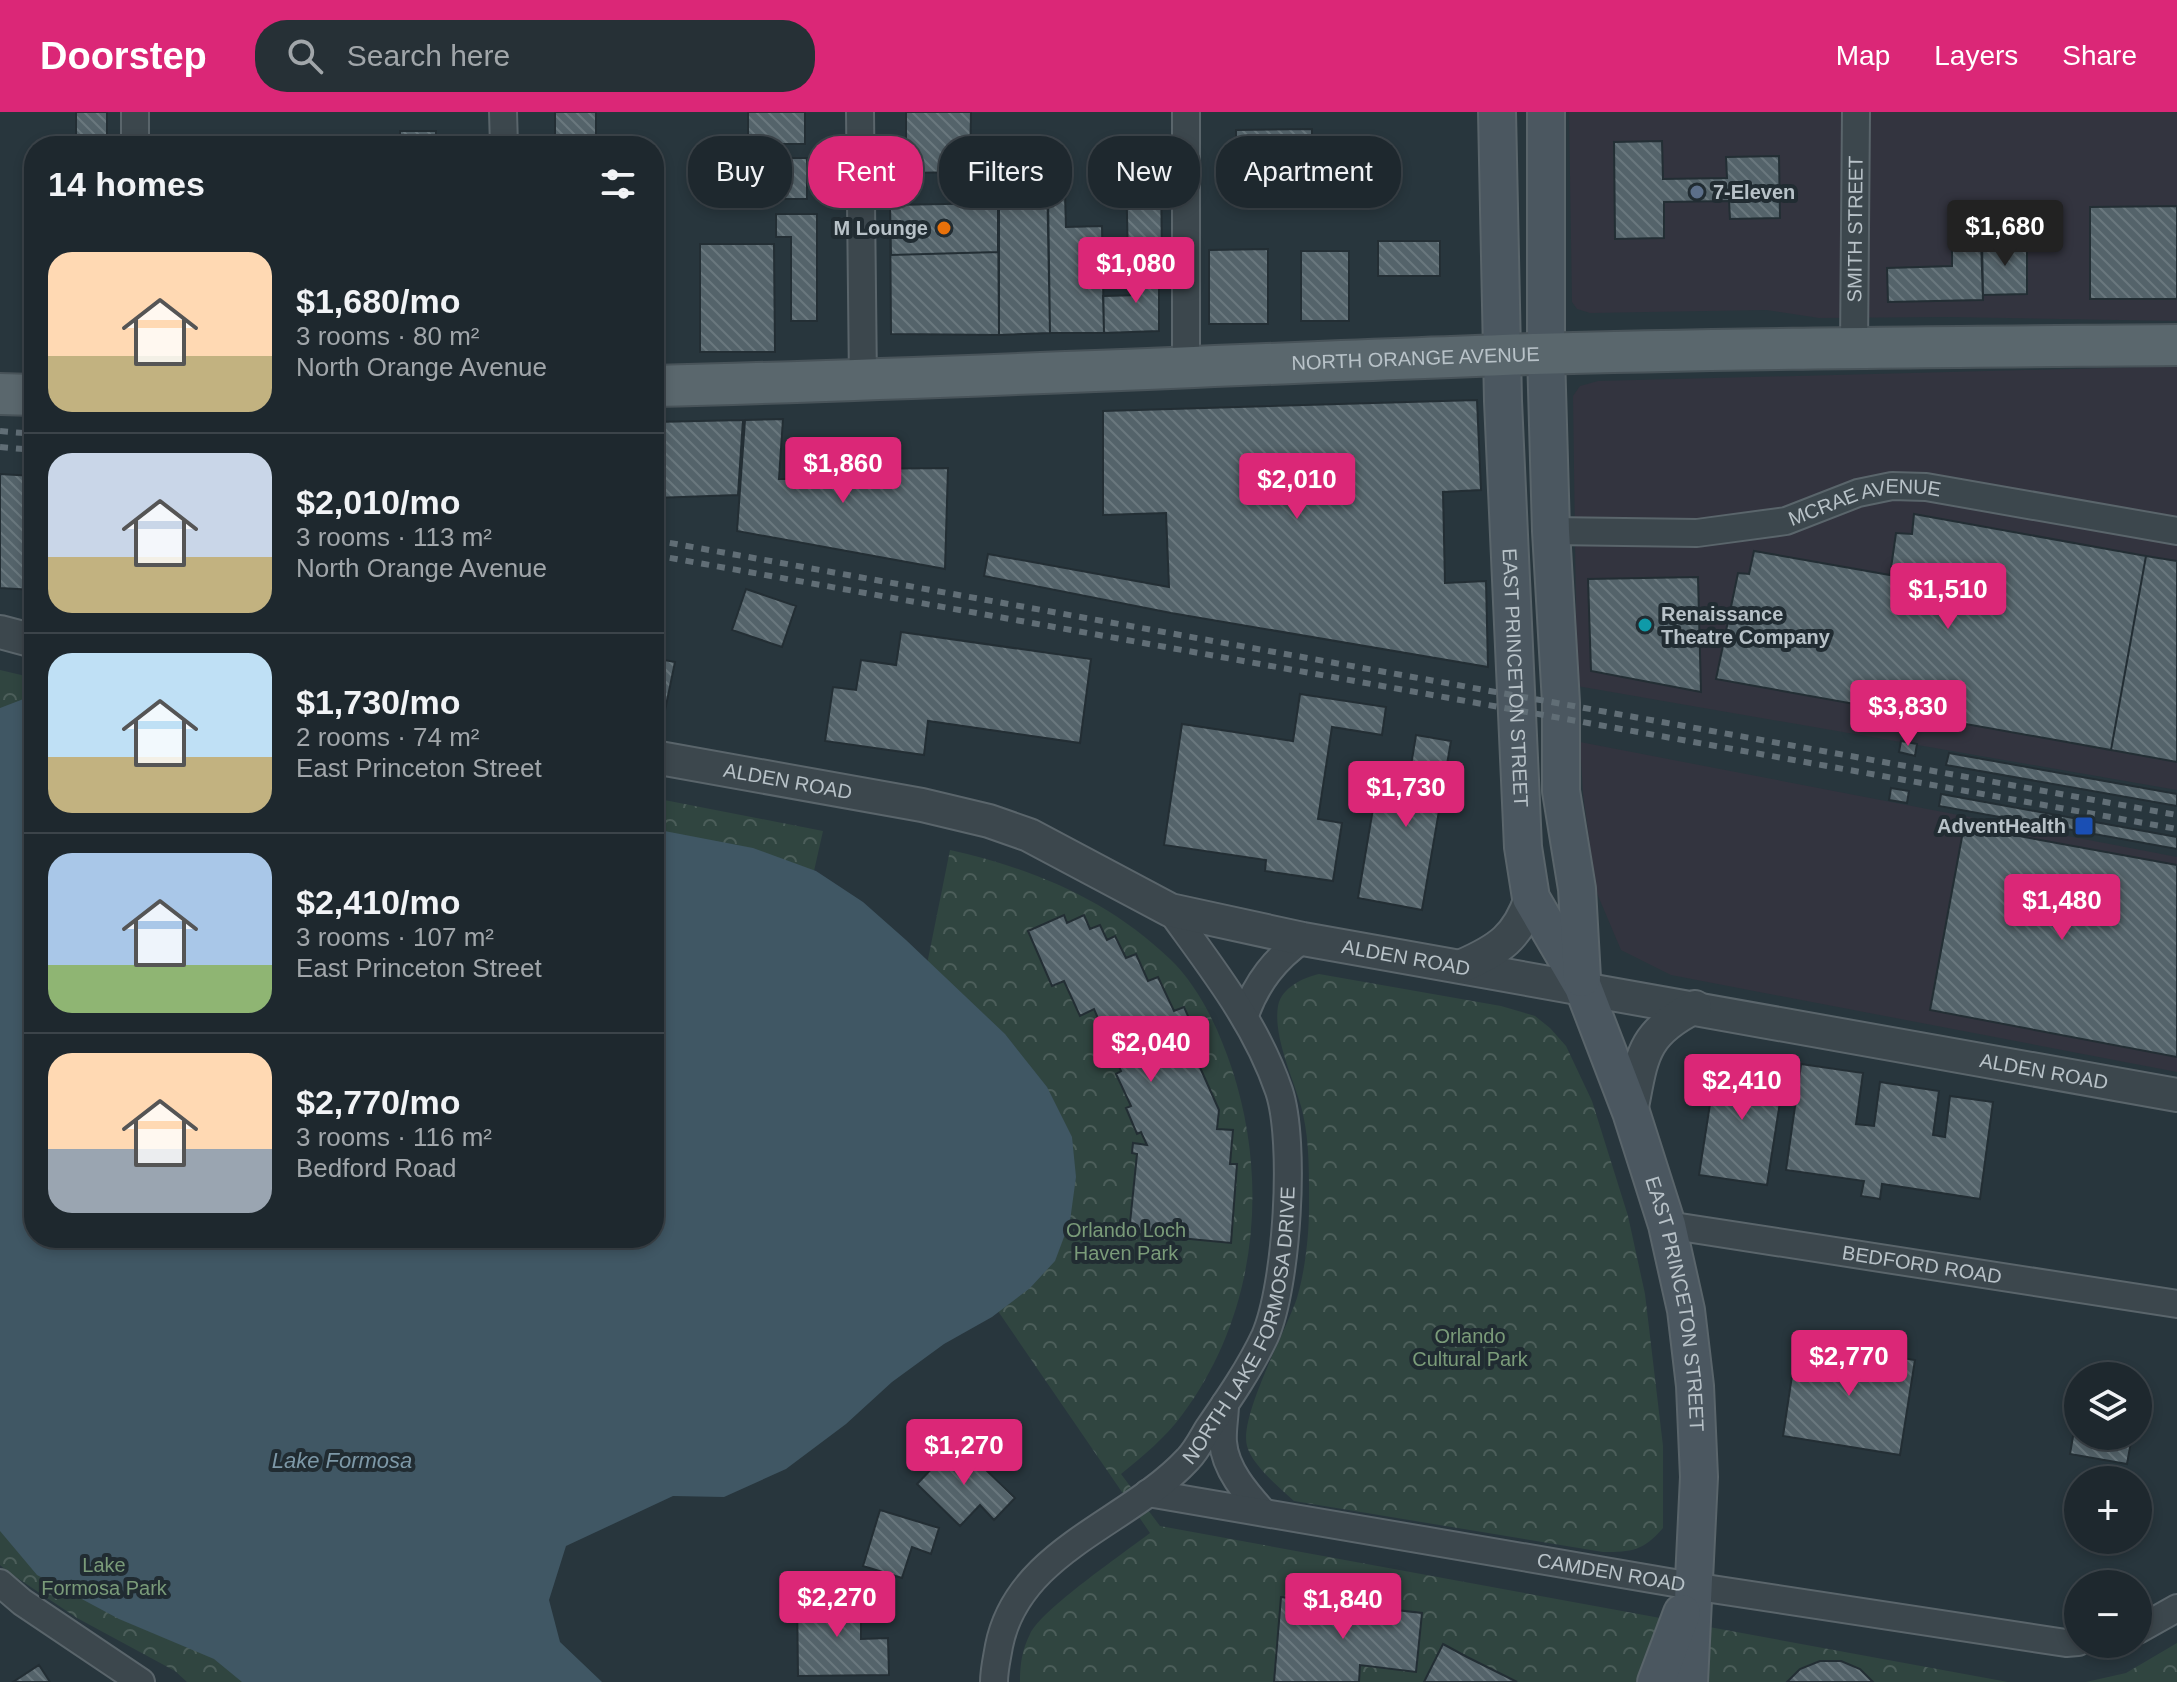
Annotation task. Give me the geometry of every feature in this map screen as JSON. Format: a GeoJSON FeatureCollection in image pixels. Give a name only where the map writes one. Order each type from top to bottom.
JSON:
{"type":"FeatureCollection","features":[{"type":"Feature","properties":{"kind":"main road","name":"EAST PRINCETON STREET"},"geometry":{"type":"LineString","coordinates":[[1497,112],[1501,355],[1520,804],[1531,898],[1583,987],[1631,1112],[1667,1225],[1686,1310],[1695,1386],[1699,1477],[1689,1682]]}},
{"type":"Feature","properties":{"kind":"main road","name":"EAST PRINCETON STREET"},"geometry":{"type":"LineString","coordinates":[[1546,112],[1546,354],[1551,531],[1561,703],[1561,791],[1577,889],[1583,987]]}},
{"type":"Feature","properties":{"kind":"main road","name":"NORTH ORANGE AVENUE"},"geometry":{"type":"LineString","coordinates":[[664,386],[863,382],[1501,355],[1854,347],[2177,345]]}},
{"type":"Feature","properties":{"kind":"main road"},"geometry":{"type":"LineString","coordinates":[[0,394],[24,395]]}},
{"type":"Feature","properties":{"kind":"main road","name":"EAST PRINCETON STREET"},"geometry":{"type":"LineString","coordinates":[[1656,1682],[1692,1586]]}},
{"type":"Feature","properties":{"kind":"street"},"geometry":{"type":"LineString","coordinates":[[135,112],[135,136]]}},
{"type":"Feature","properties":{"kind":"street"},"geometry":{"type":"LineString","coordinates":[[503,112],[504,136]]}},
{"type":"Feature","properties":{"kind":"street"},"geometry":{"type":"LineString","coordinates":[[860,112],[863,382]]}},
{"type":"Feature","properties":{"kind":"street"},"geometry":{"type":"LineString","coordinates":[[1186,112],[1186,367]]}},
{"type":"Feature","properties":{"kind":"street","name":"SMITH STREET"},"geometry":{"type":"LineString","coordinates":[[1854,347],[1856,112]]}},
{"type":"Feature","properties":{"kind":"street","name":"MCRAE AVENUE"},"geometry":{"type":"LineString","coordinates":[[1551,531],[1697,533],[1786,521],[1858,493],[1892,486],[1926,487],[2177,531]]}},
{"type":"Feature","properties":{"kind":"street"},"geometry":{"type":"LineString","coordinates":[[0,632],[24,638]]}},
{"type":"Feature","properties":{"kind":"street","name":"ALDEN ROAD"},"geometry":{"type":"LineString","coordinates":[[664,759],[922,805],[989,821],[1029,835],[1078,859],[1170,910],[1303,939],[2177,1095]]}},
{"type":"Feature","properties":{"kind":"street"},"geometry":{"type":"LineString","coordinates":[[1462,966],[1489,955],[1513,935],[1524,919],[1531,898]]}},
{"type":"Feature","properties":{"kind":"street","name":"NORTH LAKE FORMOSA DRIVE"},"geometry":{"type":"LineString","coordinates":[[994,1682],[1003,1628],[1021,1592],[1073,1543],[1148,1493],[1188,1459],[1225,1404],[1265,1335],[1283,1263],[1287,1194],[1286,1142],[1280,1093],[1245,1015],[1170,910]]}},
{"type":"Feature","properties":{"kind":"street"},"geometry":{"type":"LineString","coordinates":[[1245,1015],[1253,993],[1266,973],[1284,953],[1303,939]]}},
{"type":"Feature","properties":{"kind":"street"},"geometry":{"type":"LineString","coordinates":[[1631,1112],[1642,1056],[1656,1033],[1675,1017],[1695,1007]]}},
{"type":"Feature","properties":{"kind":"street","name":"BEDFORD ROAD"},"geometry":{"type":"LineString","coordinates":[[1667,1225],[2177,1304]]}},
{"type":"Feature","properties":{"kind":"street"},"geometry":{"type":"LineString","coordinates":[[1225,1404],[1223,1443],[1229,1464],[1263,1512]]}},
{"type":"Feature","properties":{"kind":"street","name":"CAMDEN ROAD"},"geometry":{"type":"LineString","coordinates":[[1148,1493],[1692,1586],[2064,1643]]}},
{"type":"Feature","properties":{"kind":"street"},"geometry":{"type":"LineString","coordinates":[[0,1583],[22,1602],[141,1682]]}},
{"type":"Feature","properties":{"kind":"street"},"geometry":{"type":"LineString","coordinates":[[2152,1622],[2177,1608]]}},
{"type":"Feature","properties":{"kind":"shaded area"},"geometry":{"type":"Polygon","coordinates":[[[1569,112],[2177,112],[2177,321],[1819,318],[1766,310],[1590,313],[1577,309],[1572,302],[1569,112]]]}},
{"type":"Feature","properties":{"kind":"shaded area"},"geometry":{"type":"Polygon","coordinates":[[[2177,367],[2177,790],[1577,686],[1573,396],[1580,386],[1598,381],[2177,367]]]}},
{"type":"Feature","properties":{"kind":"shaded area"},"geometry":{"type":"Polygon","coordinates":[[[1580,742],[2177,857],[2177,1072],[1671,975],[1621,950],[1596,891],[1583,794],[1580,742]]]}},
{"type":"Feature","properties":{"kind":"green space"},"geometry":{"type":"Polygon","coordinates":[[[0,670],[24,676],[24,839],[0,838],[0,670]]]}},
{"type":"Feature","properties":{"kind":"green space"},"geometry":{"type":"Polygon","coordinates":[[[664,800],[823,831],[800,933],[664,899],[664,800]]]}},
{"type":"Feature","properties":{"kind":"green space","name":"Orlando Loch Haven Park"},"geometry":{"type":"Polygon","coordinates":[[[950,850],[1010,866],[1068,889],[1095,903],[1146,938],[1191,983],[1215,1025],[1232,1069],[1244,1113],[1251,1158],[1249,1248],[1240,1293],[1226,1335],[1207,1376],[1182,1415],[1161,1439],[1121,1474],[1160,1526],[2008,1682],[1020,1682],[1023,1651],[1038,1623],[1066,1596],[1150,1533],[978,1282],[919,1004],[950,850]]]}},
{"type":"Feature","properties":{"kind":"green space","name":"Orlando Cultural Park"},"geometry":{"type":"Polygon","coordinates":[[[1319,974],[1501,1006],[1535,1016],[1566,1046],[1592,1101],[1628,1216],[1645,1294],[1663,1446],[1663,1528],[1643,1546],[1603,1552],[1294,1501],[1254,1461],[1247,1446],[1246,1432],[1256,1395],[1297,1298],[1308,1230],[1306,1131],[1278,1030],[1278,1006],[1289,989],[1319,974]]]}},
{"type":"Feature","properties":{"kind":"green space","name":"Lake Formosa Park"},"geometry":{"type":"Polygon","coordinates":[[[0,1430],[312,1682],[187,1682],[175,1671],[77,1618],[7,1571],[0,1565],[0,1430]]]}},
{"type":"Feature","properties":{"kind":"green space"},"geometry":{"type":"Polygon","coordinates":[[[2177,1643],[2177,1682],[2086,1682],[2126,1673],[2177,1643]]]}},
{"type":"Feature","properties":{"kind":"water","name":"Lake Formosa"},"geometry":{"type":"Polygon","coordinates":[[[24,699],[24,1248],[664,1248],[664,831],[753,848],[816,871],[863,902],[1005,1034],[1047,1087],[1072,1137],[1076,1177],[1070,1221],[1055,1261],[1030,1288],[992,1317],[944,1344],[892,1382],[846,1424],[786,1469],[724,1497],[673,1496],[566,1546],[549,1600],[560,1642],[602,1682],[242,1682],[214,1659],[119,1619],[37,1575],[0,1531],[0,708],[24,699]]]}},
{"type":"Feature","properties":{"kind":"building"},"geometry":{"type":"Polygon","coordinates":[[[76,112],[107,112],[107,135],[76,135],[76,112]]]}},
{"type":"Feature","properties":{"kind":"building"},"geometry":{"type":"Polygon","coordinates":[[[555,112],[596,112],[596,136],[555,136],[555,112]]]}},
{"type":"Feature","properties":{"kind":"building"},"geometry":{"type":"Polygon","coordinates":[[[748,112],[805,112],[805,144],[792,144],[792,136],[748,136],[748,112]]]}},
{"type":"Feature","properties":{"kind":"building"},"geometry":{"type":"Polygon","coordinates":[[[906,112],[971,112],[971,136],[939,136],[939,172],[923,173],[923,136],[906,136],[906,112]]]}},
{"type":"Feature","properties":{"kind":"building"},"geometry":{"type":"Polygon","coordinates":[[[1312,129],[1312,136],[1236,136],[1236,130],[1312,129]]]}},
{"type":"Feature","properties":{"kind":"building"},"geometry":{"type":"Polygon","coordinates":[[[400,131],[436,131],[436,136],[400,136],[400,131]]]}},
{"type":"Feature","properties":{"kind":"building"},"geometry":{"type":"Polygon","coordinates":[[[1662,141],[1663,179],[1727,178],[1726,157],[1779,156],[1780,218],[1730,219],[1729,201],[1664,202],[1664,238],[1615,239],[1614,142],[1662,141]]]}},
{"type":"Feature","properties":{"kind":"building"},"geometry":{"type":"Polygon","coordinates":[[[792,158],[807,158],[807,199],[792,199],[792,158]]]}},
{"type":"Feature","properties":{"kind":"building"},"geometry":{"type":"Polygon","coordinates":[[[923,204],[939,204],[939,208],[998,208],[999,335],[891,334],[890,208],[923,208],[923,204]]]}},
{"type":"Feature","properties":{"kind":"building","name":"M Lounge"},"geometry":{"type":"Polygon","coordinates":[[[923,204],[939,204],[939,208],[998,208],[998,252],[891,255],[890,208],[923,208],[923,204]]]}},
{"type":"Feature","properties":{"kind":"building"},"geometry":{"type":"Polygon","coordinates":[[[2177,206],[2177,299],[2090,299],[2090,207],[2177,206]]]}},
{"type":"Feature","properties":{"kind":"building"},"geometry":{"type":"Polygon","coordinates":[[[999,208],[1048,208],[1050,333],[999,335],[999,208]]]}},
{"type":"Feature","properties":{"kind":"building"},"geometry":{"type":"Polygon","coordinates":[[[1048,208],[1065,208],[1066,227],[1102,226],[1104,333],[1050,333],[1048,208]]]}},
{"type":"Feature","properties":{"kind":"building"},"geometry":{"type":"Polygon","coordinates":[[[1127,208],[1161,208],[1162,261],[1128,261],[1127,208]]]}},
{"type":"Feature","properties":{"kind":"building"},"geometry":{"type":"Polygon","coordinates":[[[776,214],[817,214],[817,321],[791,321],[791,237],[776,237],[776,214]]]}},
{"type":"Feature","properties":{"kind":"building"},"geometry":{"type":"Polygon","coordinates":[[[1981,239],[1983,300],[1888,302],[1887,268],[1952,266],[1952,240],[1981,239]]]}},
{"type":"Feature","properties":{"kind":"building"},"geometry":{"type":"Polygon","coordinates":[[[1378,241],[1440,241],[1440,276],[1378,276],[1378,241]]]}},
{"type":"Feature","properties":{"kind":"building"},"geometry":{"type":"Polygon","coordinates":[[[1982,241],[2027,241],[2027,294],[1983,295],[1982,241]]]}},
{"type":"Feature","properties":{"kind":"building"},"geometry":{"type":"Polygon","coordinates":[[[700,244],[774,244],[775,352],[700,352],[700,244]]]}},
{"type":"Feature","properties":{"kind":"building"},"geometry":{"type":"Polygon","coordinates":[[[1268,249],[1268,324],[1209,324],[1209,250],[1268,249]]]}},
{"type":"Feature","properties":{"kind":"building"},"geometry":{"type":"Polygon","coordinates":[[[1301,251],[1349,251],[1349,321],[1301,321],[1301,251]]]}},
{"type":"Feature","properties":{"kind":"building"},"geometry":{"type":"Polygon","coordinates":[[[1141,261],[1159,261],[1159,331],[1104,333],[1103,296],[1140,295],[1141,261]]]}},
{"type":"Feature","properties":{"kind":"building"},"geometry":{"type":"Polygon","coordinates":[[[1477,400],[1481,490],[1443,492],[1445,583],[1486,581],[1488,667],[1171,613],[984,576],[988,554],[1169,587],[1166,513],[1103,515],[1103,411],[1477,400]]]}},
{"type":"Feature","properties":{"kind":"building"},"geometry":{"type":"Polygon","coordinates":[[[783,419],[779,479],[844,479],[844,469],[948,468],[945,569],[737,531],[745,420],[783,419]]]}},
{"type":"Feature","properties":{"kind":"building"},"geometry":{"type":"Polygon","coordinates":[[[743,420],[738,495],[664,498],[664,422],[743,420]]]}},
{"type":"Feature","properties":{"kind":"building"},"geometry":{"type":"Polygon","coordinates":[[[0,474],[24,475],[24,589],[0,588],[0,474]]]}},
{"type":"Feature","properties":{"kind":"building"},"geometry":{"type":"Polygon","coordinates":[[[1914,514],[2146,556],[2111,750],[1716,679],[1738,573],[1749,574],[1754,551],[1890,575],[1896,533],[1912,534],[1914,514]]]}},
{"type":"Feature","properties":{"kind":"building"},"geometry":{"type":"Polygon","coordinates":[[[2146,556],[2177,561],[2177,762],[2111,750],[2146,556]]]}},
{"type":"Feature","properties":{"kind":"building","name":"Renaissance Theatre Company"},"geometry":{"type":"Polygon","coordinates":[[[1698,577],[1701,692],[1591,671],[1588,579],[1698,577]]]}},
{"type":"Feature","properties":{"kind":"building"},"geometry":{"type":"Polygon","coordinates":[[[746,589],[796,606],[782,647],[732,630],[746,589]]]}},
{"type":"Feature","properties":{"kind":"building"},"geometry":{"type":"Polygon","coordinates":[[[901,632],[1091,659],[1080,743],[928,721],[924,755],[825,741],[833,687],[856,690],[861,660],[896,665],[901,632]]]}},
{"type":"Feature","properties":{"kind":"building"},"geometry":{"type":"Polygon","coordinates":[[[664,660],[675,662],[664,715],[664,660]]]}},
{"type":"Feature","properties":{"kind":"building"},"geometry":{"type":"Polygon","coordinates":[[[1300,694],[1386,707],[1382,735],[1332,727],[1318,819],[1342,823],[1333,881],[1265,871],[1266,860],[1164,845],[1182,724],[1293,741],[1300,694]]]}},
{"type":"Feature","properties":{"kind":"building"},"geometry":{"type":"Polygon","coordinates":[[[1416,735],[1451,741],[1422,910],[1358,898],[1378,779],[1408,784],[1416,735]]]}},
{"type":"Feature","properties":{"kind":"building"},"geometry":{"type":"Polygon","coordinates":[[[1901,741],[1917,744],[1915,756],[1899,752],[1901,741]]]}},
{"type":"Feature","properties":{"kind":"building"},"geometry":{"type":"Polygon","coordinates":[[[1949,753],[2177,794],[2177,806],[1946,765],[1949,753]]]}},
{"type":"Feature","properties":{"kind":"building"},"geometry":{"type":"Polygon","coordinates":[[[1891,788],[1909,791],[1907,803],[1889,800],[1891,788]]]}},
{"type":"Feature","properties":{"kind":"building"},"geometry":{"type":"Polygon","coordinates":[[[1941,794],[2177,837],[2177,849],[1939,806],[1941,794]]]}},
{"type":"Feature","properties":{"kind":"building"},"geometry":{"type":"Polygon","coordinates":[[[1964,826],[2177,865],[2177,1057],[1930,1010],[1964,826]]]}},
{"type":"Feature","properties":{"kind":"building"},"geometry":{"type":"Polygon","coordinates":[[[1064,915],[1067,923],[1084,915],[1090,929],[1100,925],[1107,940],[1115,936],[1126,958],[1136,954],[1148,981],[1158,977],[1174,1011],[1184,1007],[1207,1059],[1198,1063],[1219,1110],[1217,1129],[1233,1130],[1230,1164],[1237,1164],[1231,1243],[1129,1233],[1137,1154],[1132,1153],[1133,1143],[1147,1145],[1141,1132],[1137,1134],[1126,1108],[1131,1106],[1116,1074],[1121,1071],[1094,1009],[1080,1016],[1064,981],[1052,986],[1028,931],[1064,915]]]}},
{"type":"Feature","properties":{"kind":"building"},"geometry":{"type":"Polygon","coordinates":[[[1717,1059],[1785,1070],[1767,1185],[1699,1175],[1717,1059]]]}},
{"type":"Feature","properties":{"kind":"building"},"geometry":{"type":"Polygon","coordinates":[[[1801,1064],[1863,1073],[1856,1124],[1874,1126],[1880,1082],[1939,1091],[1933,1135],[1945,1137],[1950,1096],[1993,1102],[1980,1199],[1882,1184],[1880,1199],[1861,1196],[1864,1181],[1786,1170],[1801,1064]]]}},
{"type":"Feature","properties":{"kind":"building"},"geometry":{"type":"Polygon","coordinates":[[[1797,1342],[1915,1360],[1900,1455],[1783,1436],[1797,1342]]]}},
{"type":"Feature","properties":{"kind":"building"},"geometry":{"type":"Polygon","coordinates":[[[957,1442],[1015,1498],[994,1520],[980,1505],[960,1526],[917,1484],[957,1442]]]}},
{"type":"Feature","properties":{"kind":"building"},"geometry":{"type":"Polygon","coordinates":[[[2071,1450],[2130,1450],[2127,1464],[2070,1454],[2071,1450]]]}},
{"type":"Feature","properties":{"kind":"building"},"geometry":{"type":"Polygon","coordinates":[[[880,1510],[939,1528],[931,1554],[912,1547],[902,1578],[863,1566],[880,1510]]]}},
{"type":"Feature","properties":{"kind":"building"},"geometry":{"type":"Polygon","coordinates":[[[797,1596],[861,1596],[861,1639],[888,1638],[889,1675],[798,1676],[797,1596]]]}},
{"type":"Feature","properties":{"kind":"building"},"geometry":{"type":"Polygon","coordinates":[[[1281,1597],[1422,1613],[1416,1672],[1360,1665],[1359,1682],[1274,1682],[1281,1597]]]}},
{"type":"Feature","properties":{"kind":"building"},"geometry":{"type":"Polygon","coordinates":[[[1443,1644],[1467,1657],[1517,1682],[1424,1682],[1443,1644]]]}},
{"type":"Feature","properties":{"kind":"building"},"geometry":{"type":"Polygon","coordinates":[[[1820,1661],[1841,1661],[1860,1669],[1873,1682],[1787,1682],[1800,1669],[1820,1661]]]}},
{"type":"Feature","properties":{"kind":"building"},"geometry":{"type":"Polygon","coordinates":[[[39,1665],[50,1682],[13,1682],[39,1665]]]}},
{"type":"Feature","properties":{"kind":"railway"},"geometry":{"type":"LineString","coordinates":[[0,431],[24,433]]}},
{"type":"Feature","properties":{"kind":"railway"},"geometry":{"type":"LineString","coordinates":[[0,447],[24,449]]}},
{"type":"Feature","properties":{"kind":"railway"},"geometry":{"type":"LineString","coordinates":[[664,542],[2177,815]]}},
{"type":"Feature","properties":{"kind":"railway"},"geometry":{"type":"LineString","coordinates":[[664,557],[2177,829]]}},
{"type":"Feature","properties":{"kind":"place","name":"7-Eleven"},"geometry":{"type":"Point","coordinates":[1697,192]}},
{"type":"Feature","properties":{"kind":"place","name":"M Lounge"},"geometry":{"type":"Point","coordinates":[944,228]}},
{"type":"Feature","properties":{"kind":"place","name":"Renaissance Theatre Company"},"geometry":{"type":"Point","coordinates":[1645,625]}},
{"type":"Feature","properties":{"kind":"place","name":"AdventHealth"},"geometry":{"type":"Point","coordinates":[2084,826]}}]}
